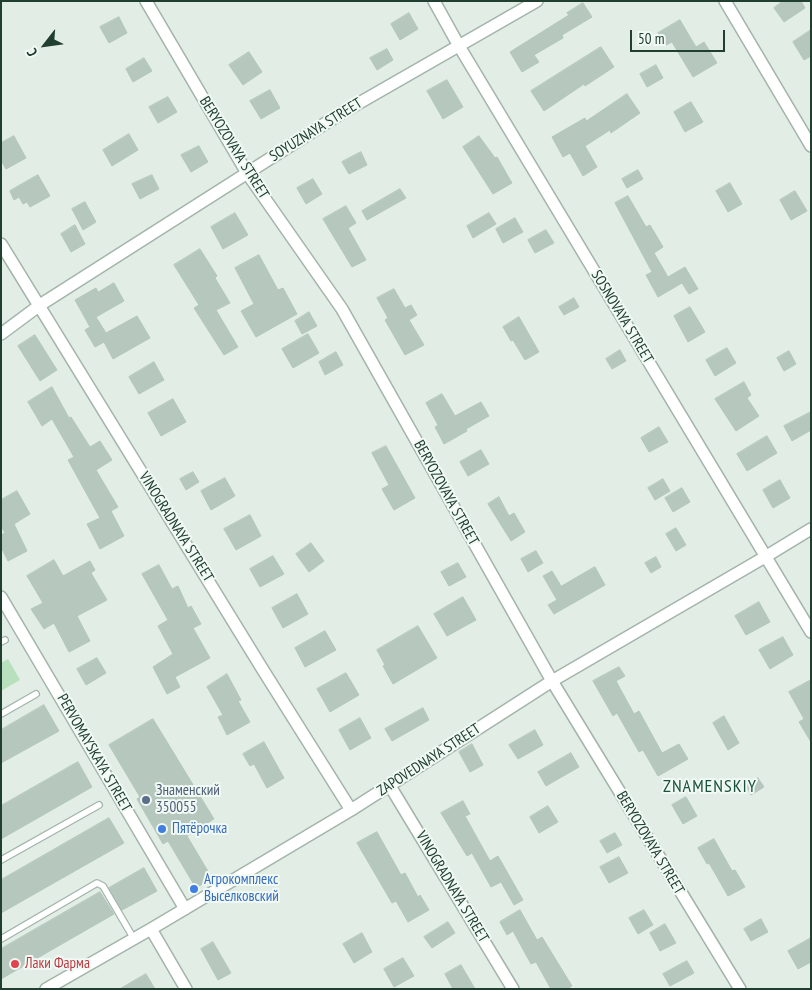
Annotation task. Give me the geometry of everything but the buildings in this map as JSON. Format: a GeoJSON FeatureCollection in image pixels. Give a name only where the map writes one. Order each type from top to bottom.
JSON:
{"type":"FeatureCollection","features":[{"type":"Feature","properties":{"kind":"street","name":"BERYOZOVAYA STREET"},"geometry":{"type":"LineString","coordinates":[[146,1],[247,172],[342,309],[552,682],[740,989]]}},
{"type":"Feature","properties":{"kind":"street","name":"SOSNOVAYA STREET"},"geometry":{"type":"LineString","coordinates":[[434,1],[459,46],[811,632]]}},
{"type":"Feature","properties":{"kind":"street","name":"SOYUZNAYA STREET"},"geometry":{"type":"LineString","coordinates":[[1,334],[40,306],[346,110],[537,1]]}},
{"type":"Feature","properties":{"kind":"street"},"geometry":{"type":"LineString","coordinates":[[725,1],[811,146]]}},
{"type":"Feature","properties":{"kind":"street","name":"VINOGRADNAYA STREET"},"geometry":{"type":"LineString","coordinates":[[1,244],[351,810]]}},
{"type":"Feature","properties":{"kind":"street","name":"ZAPOVEDNAYA STREET"},"geometry":{"type":"LineString","coordinates":[[46,989],[351,810],[552,682],[811,529]]}},
{"type":"Feature","properties":{"kind":"street","name":"PERVOMAYSKAYA STREET"},"geometry":{"type":"LineString","coordinates":[[1,597],[185,909]]}},
{"type":"Feature","properties":{"kind":"street","name":"VINOGRADNAYA STREET"},"geometry":{"type":"LineString","coordinates":[[390,786],[513,989]]}},
{"type":"Feature","properties":{"kind":"street"},"geometry":{"type":"LineString","coordinates":[[151,929],[186,989]]}},
{"type":"Feature","properties":{"kind":"lane"},"geometry":{"type":"LineString","coordinates":[[1,714],[36,694]]}},
{"type":"Feature","properties":{"kind":"lane"},"geometry":{"type":"LineString","coordinates":[[1,860],[99,805]]}},
{"type":"Feature","properties":{"kind":"lane"},"geometry":{"type":"LineString","coordinates":[[1,939],[97,883],[103,886],[134,939]]}},
{"type":"Feature","properties":{"kind":"green space"},"geometry":{"type":"Polygon","coordinates":[[[8,659],[20,680],[1,691],[1,663],[8,659]]]}},
{"type":"Feature","properties":{"kind":"place","name":"Знаменский 350055"},"geometry":{"type":"Point","coordinates":[146,800]}},
{"type":"Feature","properties":{"kind":"place","name":"Пятёрочка"},"geometry":{"type":"Point","coordinates":[162,829]}},
{"type":"Feature","properties":{"kind":"place","name":"Агрокомплекс Выселковский"},"geometry":{"type":"Point","coordinates":[194,889]}},
{"type":"Feature","properties":{"kind":"place","name":"Лаки Фарма"},"geometry":{"type":"Point","coordinates":[15,964]}},
{"type":"Feature","properties":{"kind":"district","name":"ZNAMENSKIY"},"geometry":{"type":"Point","coordinates":[710,787]}}]}
